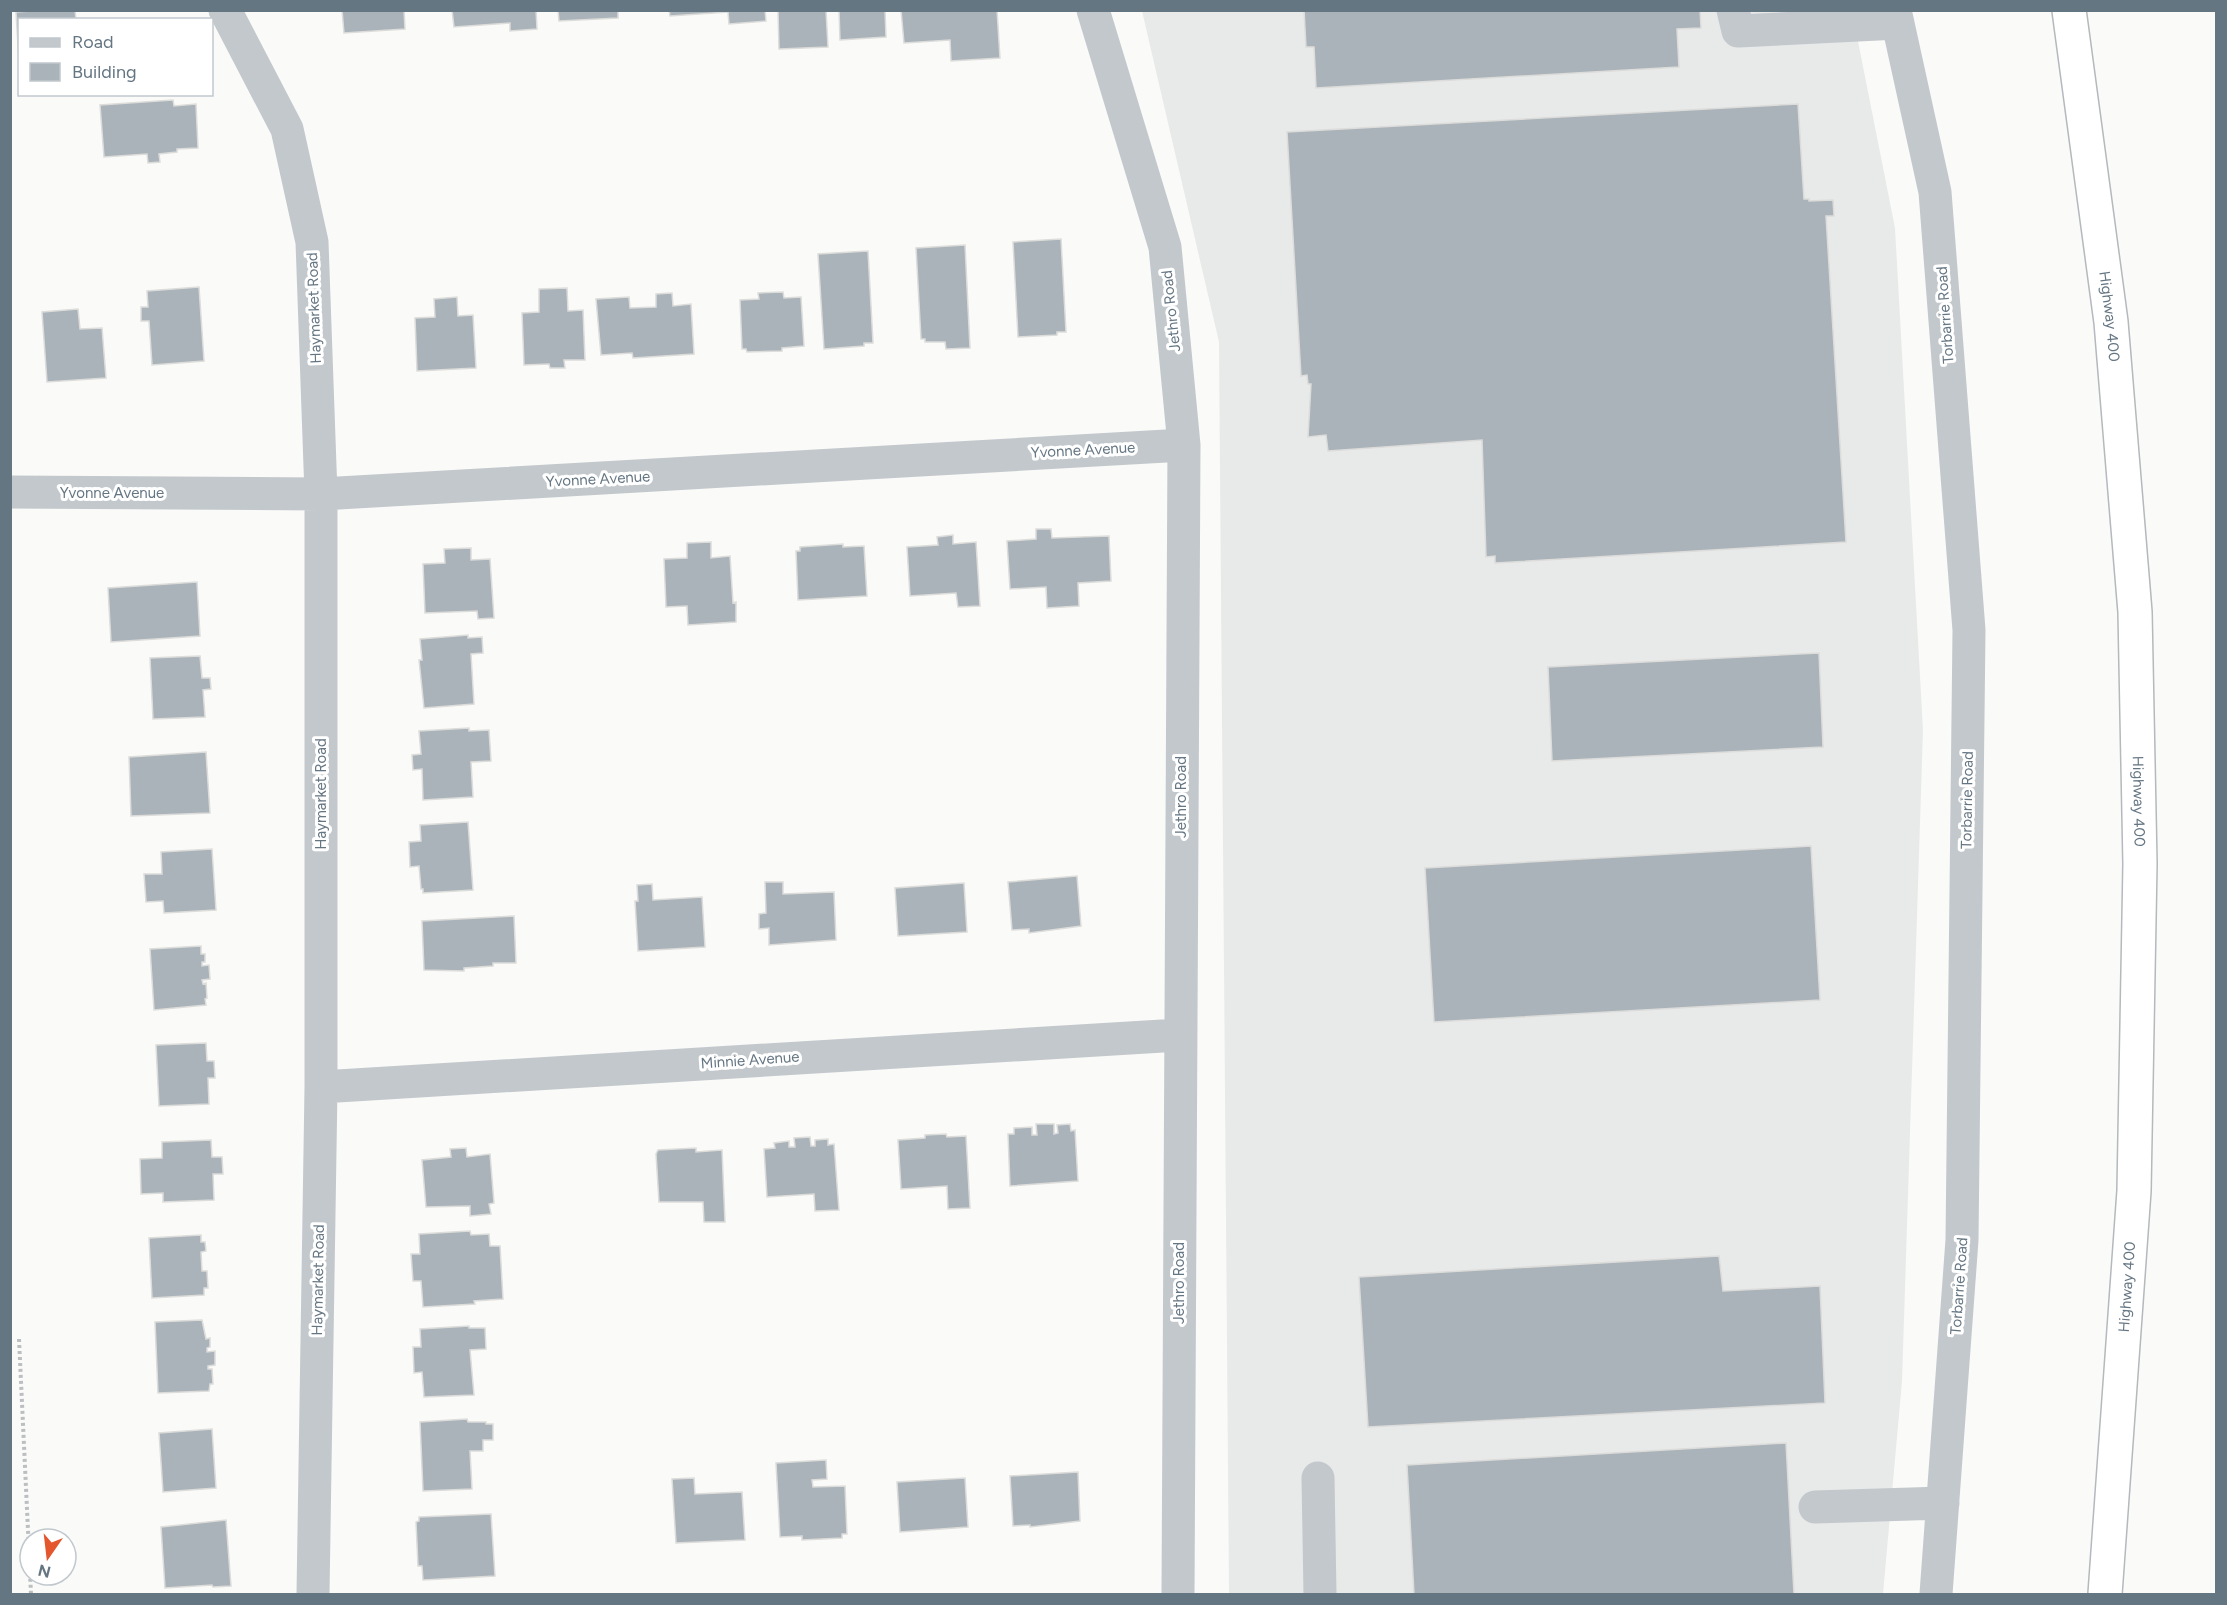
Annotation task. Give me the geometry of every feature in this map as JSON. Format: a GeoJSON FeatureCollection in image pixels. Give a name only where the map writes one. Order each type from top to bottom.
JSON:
{"type":"FeatureCollection","features":[{"type":"Feature","properties":{"kind":"highway","name":"Highway 400"},"geometry":{"type":"LineString","coordinates":[[2069,10],[2111,322],[2135,612],[2140,864],[2134,1191],[2104,1594]]}},
{"type":"Feature","properties":{"kind":"street","name":"Haymarket Road"},"geometry":{"type":"LineString","coordinates":[[225,10],[287,129],[312,242],[321,494],[321,1087],[313,1594]]}},
{"type":"Feature","properties":{"kind":"street","name":"Jethro Road"},"geometry":{"type":"LineString","coordinates":[[1093,10],[1165,247],[1184,445],[1179,1035],[1178,1594]]}},
{"type":"Feature","properties":{"kind":"street"},"geometry":{"type":"LineString","coordinates":[[1733,10],[1738,31],[1896,17]]}},
{"type":"Feature","properties":{"kind":"street","name":"Torbarrie Road"},"geometry":{"type":"LineString","coordinates":[[1896,17],[1935,192],[1969,630],[1962,1240],[1936,1594]]}},
{"type":"Feature","properties":{"kind":"street","name":"Yvonne Avenue"},"geometry":{"type":"LineString","coordinates":[[10,492],[321,494],[1184,445]]}},
{"type":"Feature","properties":{"kind":"street","name":"Minnie Avenue"},"geometry":{"type":"LineString","coordinates":[[321,1087],[1179,1035]]}},
{"type":"Feature","properties":{"kind":"street"},"geometry":{"type":"LineString","coordinates":[[1318,1478],[1320,1594]]}},
{"type":"Feature","properties":{"kind":"street"},"geometry":{"type":"LineString","coordinates":[[1815,1507],[1943,1503]]}},
{"type":"Feature","properties":{"kind":"path"},"geometry":{"type":"LineString","coordinates":[[19,1339],[31,1594]]}},
{"type":"Feature","properties":{"kind":"shaded area"},"geometry":{"type":"Polygon","coordinates":[[[1142,11],[1852,11],[1895,228],[1923,730],[1902,1381],[1883,1594],[1229,1594],[1219,342],[1142,11]]]}},
{"type":"Feature","properties":{"kind":"building"},"geometry":{"type":"Polygon","coordinates":[[[75,10],[76,18],[18,18],[18,45],[16,12],[75,10]]]}},
{"type":"Feature","properties":{"kind":"building"},"geometry":{"type":"Polygon","coordinates":[[[342,10],[404,10],[405,29],[344,33],[342,10]]]}},
{"type":"Feature","properties":{"kind":"building"},"geometry":{"type":"Polygon","coordinates":[[[452,10],[536,10],[537,29],[510,31],[510,23],[454,27],[452,10]]]}},
{"type":"Feature","properties":{"kind":"building"},"geometry":{"type":"Polygon","coordinates":[[[558,10],[618,10],[618,18],[559,21],[558,10]]]}},
{"type":"Feature","properties":{"kind":"building"},"geometry":{"type":"Polygon","coordinates":[[[669,10],[765,10],[766,21],[729,24],[728,12],[670,16],[669,10]]]}},
{"type":"Feature","properties":{"kind":"building"},"geometry":{"type":"Polygon","coordinates":[[[778,10],[826,10],[828,47],[779,49],[778,10]]]}},
{"type":"Feature","properties":{"kind":"building"},"geometry":{"type":"Polygon","coordinates":[[[839,10],[885,10],[886,37],[840,40],[839,10]]]}},
{"type":"Feature","properties":{"kind":"building"},"geometry":{"type":"Polygon","coordinates":[[[901,10],[997,10],[1000,58],[951,61],[950,40],[904,43],[901,10]]]}},
{"type":"Feature","properties":{"kind":"building"},"geometry":{"type":"Polygon","coordinates":[[[1304,10],[1700,10],[1701,28],[1677,29],[1679,67],[1316,88],[1314,47],[1306,47],[1304,10]]]}},
{"type":"Feature","properties":{"kind":"building"},"geometry":{"type":"Polygon","coordinates":[[[173,100],[174,106],[196,104],[198,148],[177,149],[177,152],[159,154],[160,162],[148,163],[147,154],[104,157],[100,105],[173,100]]]}},
{"type":"Feature","properties":{"kind":"building"},"geometry":{"type":"Polygon","coordinates":[[[1798,104],[1804,199],[1809,199],[1809,201],[1833,200],[1834,216],[1826,216],[1846,542],[1495,563],[1495,556],[1486,557],[1482,440],[1328,451],[1326,435],[1308,437],[1311,384],[1308,384],[1307,375],[1301,376],[1287,132],[1798,104]]]}},
{"type":"Feature","properties":{"kind":"building"},"geometry":{"type":"Polygon","coordinates":[[[1061,239],[1066,332],[1057,332],[1057,335],[1018,337],[1013,242],[1061,239]]]}},
{"type":"Feature","properties":{"kind":"building"},"geometry":{"type":"Polygon","coordinates":[[[965,245],[970,348],[946,349],[945,342],[925,342],[925,339],[921,339],[916,248],[965,245]]]}},
{"type":"Feature","properties":{"kind":"building"},"geometry":{"type":"Polygon","coordinates":[[[868,251],[873,343],[864,343],[864,346],[824,349],[818,254],[868,251]]]}},
{"type":"Feature","properties":{"kind":"building"},"geometry":{"type":"Polygon","coordinates":[[[199,287],[204,361],[152,365],[149,321],[141,321],[141,307],[148,307],[147,291],[199,287]]]}},
{"type":"Feature","properties":{"kind":"building"},"geometry":{"type":"Polygon","coordinates":[[[567,288],[568,311],[583,310],[585,360],[564,360],[565,368],[550,368],[549,364],[524,365],[522,313],[539,312],[539,289],[567,288]]]}},
{"type":"Feature","properties":{"kind":"building"},"geometry":{"type":"Polygon","coordinates":[[[783,292],[784,298],[801,297],[804,346],[782,348],[782,351],[747,352],[746,349],[742,349],[740,300],[759,299],[758,293],[783,292]]]}},
{"type":"Feature","properties":{"kind":"building"},"geometry":{"type":"Polygon","coordinates":[[[672,293],[673,306],[691,304],[694,354],[633,358],[632,353],[601,355],[596,299],[629,297],[630,308],[656,307],[656,294],[672,293]]]}},
{"type":"Feature","properties":{"kind":"building"},"geometry":{"type":"Polygon","coordinates":[[[457,297],[458,316],[473,315],[476,368],[417,371],[415,318],[435,317],[434,299],[457,297]]]}},
{"type":"Feature","properties":{"kind":"building"},"geometry":{"type":"Polygon","coordinates":[[[78,309],[80,329],[102,328],[106,378],[47,382],[42,312],[78,309]]]}},
{"type":"Feature","properties":{"kind":"building"},"geometry":{"type":"Polygon","coordinates":[[[1036,529],[1051,529],[1052,538],[1109,536],[1111,581],[1078,583],[1079,606],[1047,608],[1046,587],[1010,589],[1007,541],[1036,539],[1036,529]]]}},
{"type":"Feature","properties":{"kind":"building"},"geometry":{"type":"Polygon","coordinates":[[[953,535],[953,544],[976,542],[980,606],[958,607],[956,593],[910,596],[907,547],[938,545],[937,537],[953,535]]]}},
{"type":"Feature","properties":{"kind":"building"},"geometry":{"type":"Polygon","coordinates":[[[711,542],[711,558],[730,556],[733,603],[736,602],[736,622],[688,625],[687,606],[666,607],[664,559],[687,558],[687,543],[711,542]]]}},
{"type":"Feature","properties":{"kind":"building"},"geometry":{"type":"Polygon","coordinates":[[[843,544],[843,547],[864,546],[867,596],[798,600],[796,551],[800,551],[800,547],[843,544]]]}},
{"type":"Feature","properties":{"kind":"building"},"geometry":{"type":"Polygon","coordinates":[[[471,548],[471,560],[490,559],[494,618],[478,619],[477,611],[425,613],[423,564],[445,563],[444,549],[471,548]]]}},
{"type":"Feature","properties":{"kind":"building"},"geometry":{"type":"Polygon","coordinates":[[[197,582],[200,636],[111,642],[108,588],[197,582]]]}},
{"type":"Feature","properties":{"kind":"building"},"geometry":{"type":"Polygon","coordinates":[[[468,635],[468,638],[482,637],[483,653],[471,654],[474,704],[424,708],[419,660],[422,660],[420,639],[468,635]]]}},
{"type":"Feature","properties":{"kind":"building"},"geometry":{"type":"Polygon","coordinates":[[[1819,653],[1823,747],[1552,761],[1548,667],[1819,653]]]}},
{"type":"Feature","properties":{"kind":"building"},"geometry":{"type":"Polygon","coordinates":[[[200,656],[202,678],[210,678],[211,689],[203,690],[205,717],[153,719],[150,658],[200,656]]]}},
{"type":"Feature","properties":{"kind":"building"},"geometry":{"type":"Polygon","coordinates":[[[469,728],[469,731],[489,730],[491,761],[471,762],[473,797],[423,800],[422,769],[413,770],[412,755],[421,754],[419,731],[469,728]]]}},
{"type":"Feature","properties":{"kind":"building"},"geometry":{"type":"Polygon","coordinates":[[[206,752],[210,813],[131,816],[129,757],[206,752]]]}},
{"type":"Feature","properties":{"kind":"building"},"geometry":{"type":"Polygon","coordinates":[[[468,822],[473,890],[423,893],[419,866],[410,867],[409,842],[421,841],[420,825],[468,822]]]}},
{"type":"Feature","properties":{"kind":"building"},"geometry":{"type":"Polygon","coordinates":[[[1811,846],[1820,1000],[1434,1022],[1425,868],[1811,846]]]}},
{"type":"Feature","properties":{"kind":"building"},"geometry":{"type":"Polygon","coordinates":[[[212,849],[216,910],[164,913],[163,901],[146,902],[144,874],[162,874],[161,852],[212,849]]]}},
{"type":"Feature","properties":{"kind":"building"},"geometry":{"type":"Polygon","coordinates":[[[1077,876],[1081,926],[1029,933],[1029,929],[1012,930],[1008,882],[1077,876]]]}},
{"type":"Feature","properties":{"kind":"building"},"geometry":{"type":"Polygon","coordinates":[[[765,882],[783,882],[783,894],[834,892],[836,940],[769,945],[769,928],[759,929],[759,914],[766,913],[765,882]]]}},
{"type":"Feature","properties":{"kind":"building"},"geometry":{"type":"Polygon","coordinates":[[[964,883],[967,932],[898,936],[895,888],[964,883]]]}},
{"type":"Feature","properties":{"kind":"building"},"geometry":{"type":"Polygon","coordinates":[[[652,884],[653,900],[702,897],[705,947],[638,951],[635,901],[638,901],[637,885],[652,884]]]}},
{"type":"Feature","properties":{"kind":"building"},"geometry":{"type":"Polygon","coordinates":[[[514,916],[516,963],[493,963],[493,966],[464,968],[464,971],[424,970],[422,921],[514,916]]]}},
{"type":"Feature","properties":{"kind":"building"},"geometry":{"type":"Polygon","coordinates":[[[201,946],[201,954],[205,954],[205,962],[202,962],[202,966],[209,965],[210,979],[202,980],[203,984],[206,983],[206,1005],[154,1010],[150,949],[201,946]]]}},
{"type":"Feature","properties":{"kind":"building"},"geometry":{"type":"Polygon","coordinates":[[[206,1043],[207,1061],[214,1061],[215,1078],[208,1078],[209,1104],[159,1106],[156,1045],[206,1043]]]}},
{"type":"Feature","properties":{"kind":"building"},"geometry":{"type":"Polygon","coordinates":[[[1036,1124],[1054,1124],[1054,1134],[1058,1133],[1057,1125],[1070,1124],[1071,1131],[1075,1130],[1078,1181],[1010,1186],[1008,1134],[1014,1134],[1014,1128],[1032,1127],[1032,1135],[1037,1135],[1036,1124]]]}},
{"type":"Feature","properties":{"kind":"building"},"geometry":{"type":"Polygon","coordinates":[[[946,1134],[947,1137],[966,1136],[970,1208],[948,1209],[947,1186],[901,1189],[898,1140],[946,1134]]]}},
{"type":"Feature","properties":{"kind":"building"},"geometry":{"type":"Polygon","coordinates":[[[810,1137],[811,1146],[815,1146],[815,1140],[828,1139],[828,1145],[834,1144],[839,1210],[815,1211],[814,1194],[767,1197],[764,1149],[775,1148],[774,1143],[789,1141],[789,1147],[795,1147],[794,1138],[810,1137]]]}},
{"type":"Feature","properties":{"kind":"building"},"geometry":{"type":"Polygon","coordinates":[[[211,1140],[212,1157],[222,1157],[223,1174],[213,1174],[214,1200],[163,1202],[163,1193],[141,1194],[140,1159],[162,1158],[162,1142],[211,1140]]]}},
{"type":"Feature","properties":{"kind":"building"},"geometry":{"type":"Polygon","coordinates":[[[466,1148],[467,1157],[490,1154],[494,1203],[489,1204],[491,1214],[470,1216],[470,1206],[426,1207],[422,1160],[451,1157],[450,1149],[466,1148]]]}},
{"type":"Feature","properties":{"kind":"building"},"geometry":{"type":"Polygon","coordinates":[[[696,1148],[696,1152],[722,1150],[725,1222],[704,1222],[703,1202],[659,1202],[656,1154],[658,1150],[696,1148]]]}},
{"type":"Feature","properties":{"kind":"building"},"geometry":{"type":"Polygon","coordinates":[[[470,1231],[471,1235],[489,1234],[490,1246],[500,1246],[503,1299],[474,1301],[475,1304],[423,1307],[421,1281],[413,1281],[411,1254],[420,1254],[419,1234],[470,1231]]]}},
{"type":"Feature","properties":{"kind":"building"},"geometry":{"type":"Polygon","coordinates":[[[201,1235],[201,1242],[205,1242],[206,1251],[201,1252],[202,1271],[207,1271],[208,1288],[204,1288],[204,1295],[152,1298],[149,1238],[201,1235]]]}},
{"type":"Feature","properties":{"kind":"building"},"geometry":{"type":"Polygon","coordinates":[[[1719,1256],[1723,1291],[1820,1286],[1825,1403],[1368,1427],[1359,1277],[1719,1256]]]}},
{"type":"Feature","properties":{"kind":"building"},"geometry":{"type":"Polygon","coordinates":[[[202,1320],[206,1339],[210,1338],[210,1347],[207,1348],[207,1352],[215,1351],[215,1365],[208,1366],[208,1369],[212,1369],[213,1384],[210,1384],[209,1391],[158,1393],[155,1322],[202,1320]]]}},
{"type":"Feature","properties":{"kind":"building"},"geometry":{"type":"Polygon","coordinates":[[[469,1326],[469,1328],[485,1328],[486,1349],[470,1350],[474,1395],[424,1397],[422,1372],[414,1373],[413,1347],[421,1347],[420,1329],[469,1326]]]}},
{"type":"Feature","properties":{"kind":"building"},"geometry":{"type":"Polygon","coordinates":[[[467,1419],[468,1422],[493,1424],[493,1440],[483,1440],[483,1451],[470,1451],[472,1489],[423,1491],[420,1422],[467,1419]]]}},
{"type":"Feature","properties":{"kind":"building"},"geometry":{"type":"Polygon","coordinates":[[[212,1429],[216,1488],[163,1492],[159,1433],[212,1429]]]}},
{"type":"Feature","properties":{"kind":"building"},"geometry":{"type":"Polygon","coordinates":[[[1786,1443],[1794,1594],[1414,1594],[1407,1465],[1786,1443]]]}},
{"type":"Feature","properties":{"kind":"building"},"geometry":{"type":"Polygon","coordinates":[[[826,1460],[827,1479],[812,1480],[813,1487],[845,1486],[847,1534],[842,1534],[842,1538],[802,1540],[802,1536],[780,1537],[776,1463],[826,1460]]]}},
{"type":"Feature","properties":{"kind":"building"},"geometry":{"type":"Polygon","coordinates":[[[1078,1472],[1080,1521],[1030,1527],[1030,1525],[1013,1526],[1010,1476],[1078,1472]]]}},
{"type":"Feature","properties":{"kind":"building"},"geometry":{"type":"Polygon","coordinates":[[[694,1478],[695,1494],[742,1492],[745,1540],[676,1543],[672,1479],[694,1478]]]}},
{"type":"Feature","properties":{"kind":"building"},"geometry":{"type":"Polygon","coordinates":[[[965,1478],[968,1527],[900,1532],[897,1482],[965,1478]]]}},
{"type":"Feature","properties":{"kind":"building"},"geometry":{"type":"Polygon","coordinates":[[[491,1514],[495,1576],[423,1580],[422,1566],[418,1566],[416,1522],[419,1521],[419,1517],[491,1514]]]}},
{"type":"Feature","properties":{"kind":"building"},"geometry":{"type":"Polygon","coordinates":[[[226,1520],[231,1586],[165,1588],[161,1527],[226,1520]]]}}]}
